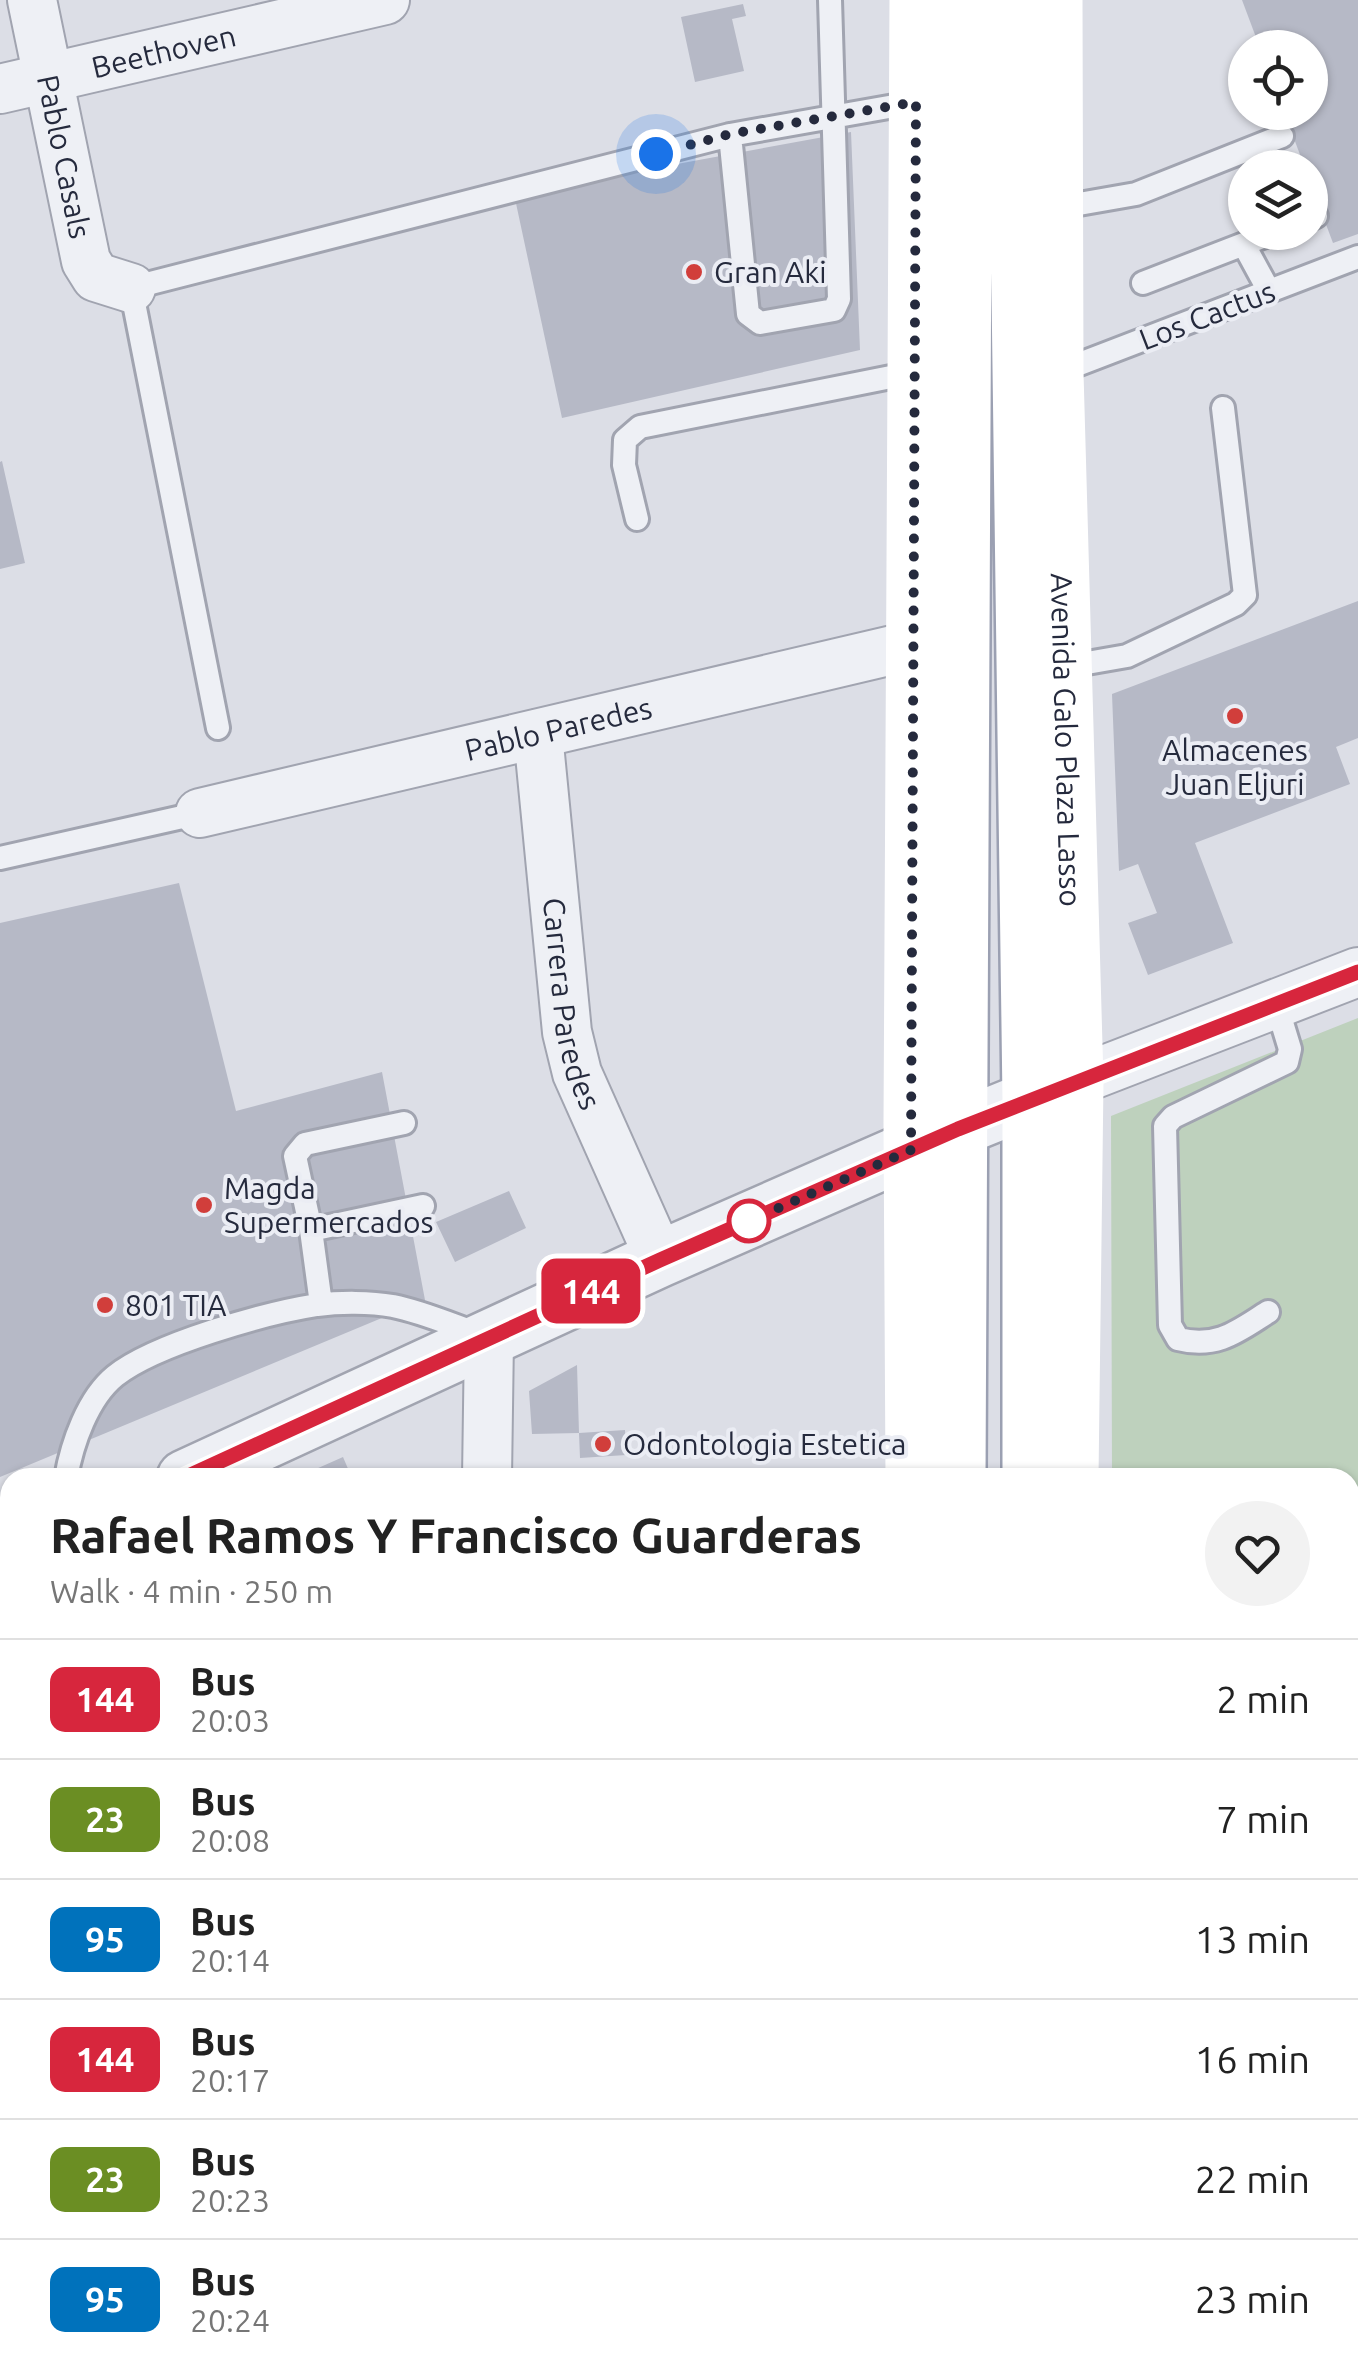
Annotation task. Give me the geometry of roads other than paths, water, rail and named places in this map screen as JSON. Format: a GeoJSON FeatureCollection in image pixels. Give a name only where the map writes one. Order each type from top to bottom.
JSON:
{"type":"FeatureCollection","features":[{"type":"Feature","properties":{"kind":"main road"},"geometry":{"type":"LineString","coordinates":[[917,0],[914,645],[934,1140],[957,1468]]}},
{"type":"Feature","properties":{"kind":"main road"},"geometry":{"type":"LineString","coordinates":[[914,1468],[934,1140],[965,0]]}},
{"type":"Feature","properties":{"kind":"main road","name":"Avenida Galo Plaza Lasso"},"geometry":{"type":"LineString","coordinates":[[1014,0],[1071,1468]]}},
{"type":"Feature","properties":{"kind":"main road","name":"Avenida Galo Plaza Lasso"},"geometry":{"type":"LineString","coordinates":[[1031,1468],[1053,1090],[1064,667],[1056,373],[1055,0]]}},
{"type":"Feature","properties":{"kind":"street","name":"Pablo Casals"},"geometry":{"type":"LineString","coordinates":[[32,0],[86,261],[96,277],[131,288]]}},
{"type":"Feature","properties":{"kind":"street","name":"Beethoven"},"geometry":{"type":"LineString","coordinates":[[0,89],[385,0]]}},
{"type":"Feature","properties":{"kind":"street","name":"Pablo Paredes"},"geometry":{"type":"LineString","coordinates":[[200,813],[914,645]]}},
{"type":"Feature","properties":{"kind":"street","name":"Carrera Paredes"},"geometry":{"type":"LineString","coordinates":[[538,734],[567,1032],[577,1073],[660,1260]]}},
{"type":"Feature","properties":{"kind":"street"},"geometry":{"type":"LineString","coordinates":[[206,1468],[660,1260],[934,1140],[1358,972]]}},
{"type":"Feature","properties":{"kind":"street"},"geometry":{"type":"LineString","coordinates":[[487,1468],[489,1338]]}},
{"type":"Feature","properties":{"kind":"lane"},"geometry":{"type":"LineString","coordinates":[[730,134],[748,314],[760,323],[834,310],[840,300],[830,0]]}},
{"type":"Feature","properties":{"kind":"lane"},"geometry":{"type":"LineString","coordinates":[[218,728],[131,288],[730,134],[916,102]]}},
{"type":"Feature","properties":{"kind":"lane"},"geometry":{"type":"LineString","coordinates":[[1056,208],[1136,194],[1282,136]]}},
{"type":"Feature","properties":{"kind":"lane"},"geometry":{"type":"LineString","coordinates":[[1144,283],[1231,250]]}},
{"type":"Feature","properties":{"kind":"lane"},"geometry":{"type":"LineString","coordinates":[[1247,250],[1269,291]]}},
{"type":"Feature","properties":{"kind":"lane","name":"Los Cactus"},"geometry":{"type":"LineString","coordinates":[[1056,373],[1358,257]]}},
{"type":"Feature","properties":{"kind":"lane"},"geometry":{"type":"LineString","coordinates":[[636,520],[624,464],[626,440],[640,427],[916,372]]}},
{"type":"Feature","properties":{"kind":"lane"},"geometry":{"type":"LineString","coordinates":[[1064,667],[1127,656],[1236,604],[1245,595],[1223,408]]}},
{"type":"Feature","properties":{"kind":"lane"},"geometry":{"type":"LineString","coordinates":[[0,858],[200,813]]}},
{"type":"Feature","properties":{"kind":"lane"},"geometry":{"type":"LineString","coordinates":[[1268,1312],[1227,1339],[1178,1339],[1170,1324],[1165,1126],[1173,1116],[1286,1062],[1290,1049],[1276,1004]]}},
{"type":"Feature","properties":{"kind":"lane"},"geometry":{"type":"LineString","coordinates":[[321,1304],[295,1156],[304,1144],[404,1122]]}},
{"type":"Feature","properties":{"kind":"lane"},"geometry":{"type":"LineString","coordinates":[[310,1230],[424,1206]]}},
{"type":"Feature","properties":{"kind":"lane"},"geometry":{"type":"LineString","coordinates":[[69,1468],[85,1419],[115,1376],[190,1340],[321,1304],[393,1306],[489,1338]]}},
{"type":"Feature","properties":{"kind":"place","name":"Gran Aki"},"geometry":{"type":"Point","coordinates":[694,272]}},
{"type":"Feature","properties":{"kind":"place","name":"Almacenes Juan Eljuri"},"geometry":{"type":"Point","coordinates":[1235,716]}},
{"type":"Feature","properties":{"kind":"place","name":"Magda Supermercados"},"geometry":{"type":"Point","coordinates":[204,1205]}},
{"type":"Feature","properties":{"kind":"place","name":"801 TIA"},"geometry":{"type":"Point","coordinates":[105,1305]}},
{"type":"Feature","properties":{"kind":"place","name":"Odontologia Estetica"},"geometry":{"type":"Point","coordinates":[603,1444]}}]}
